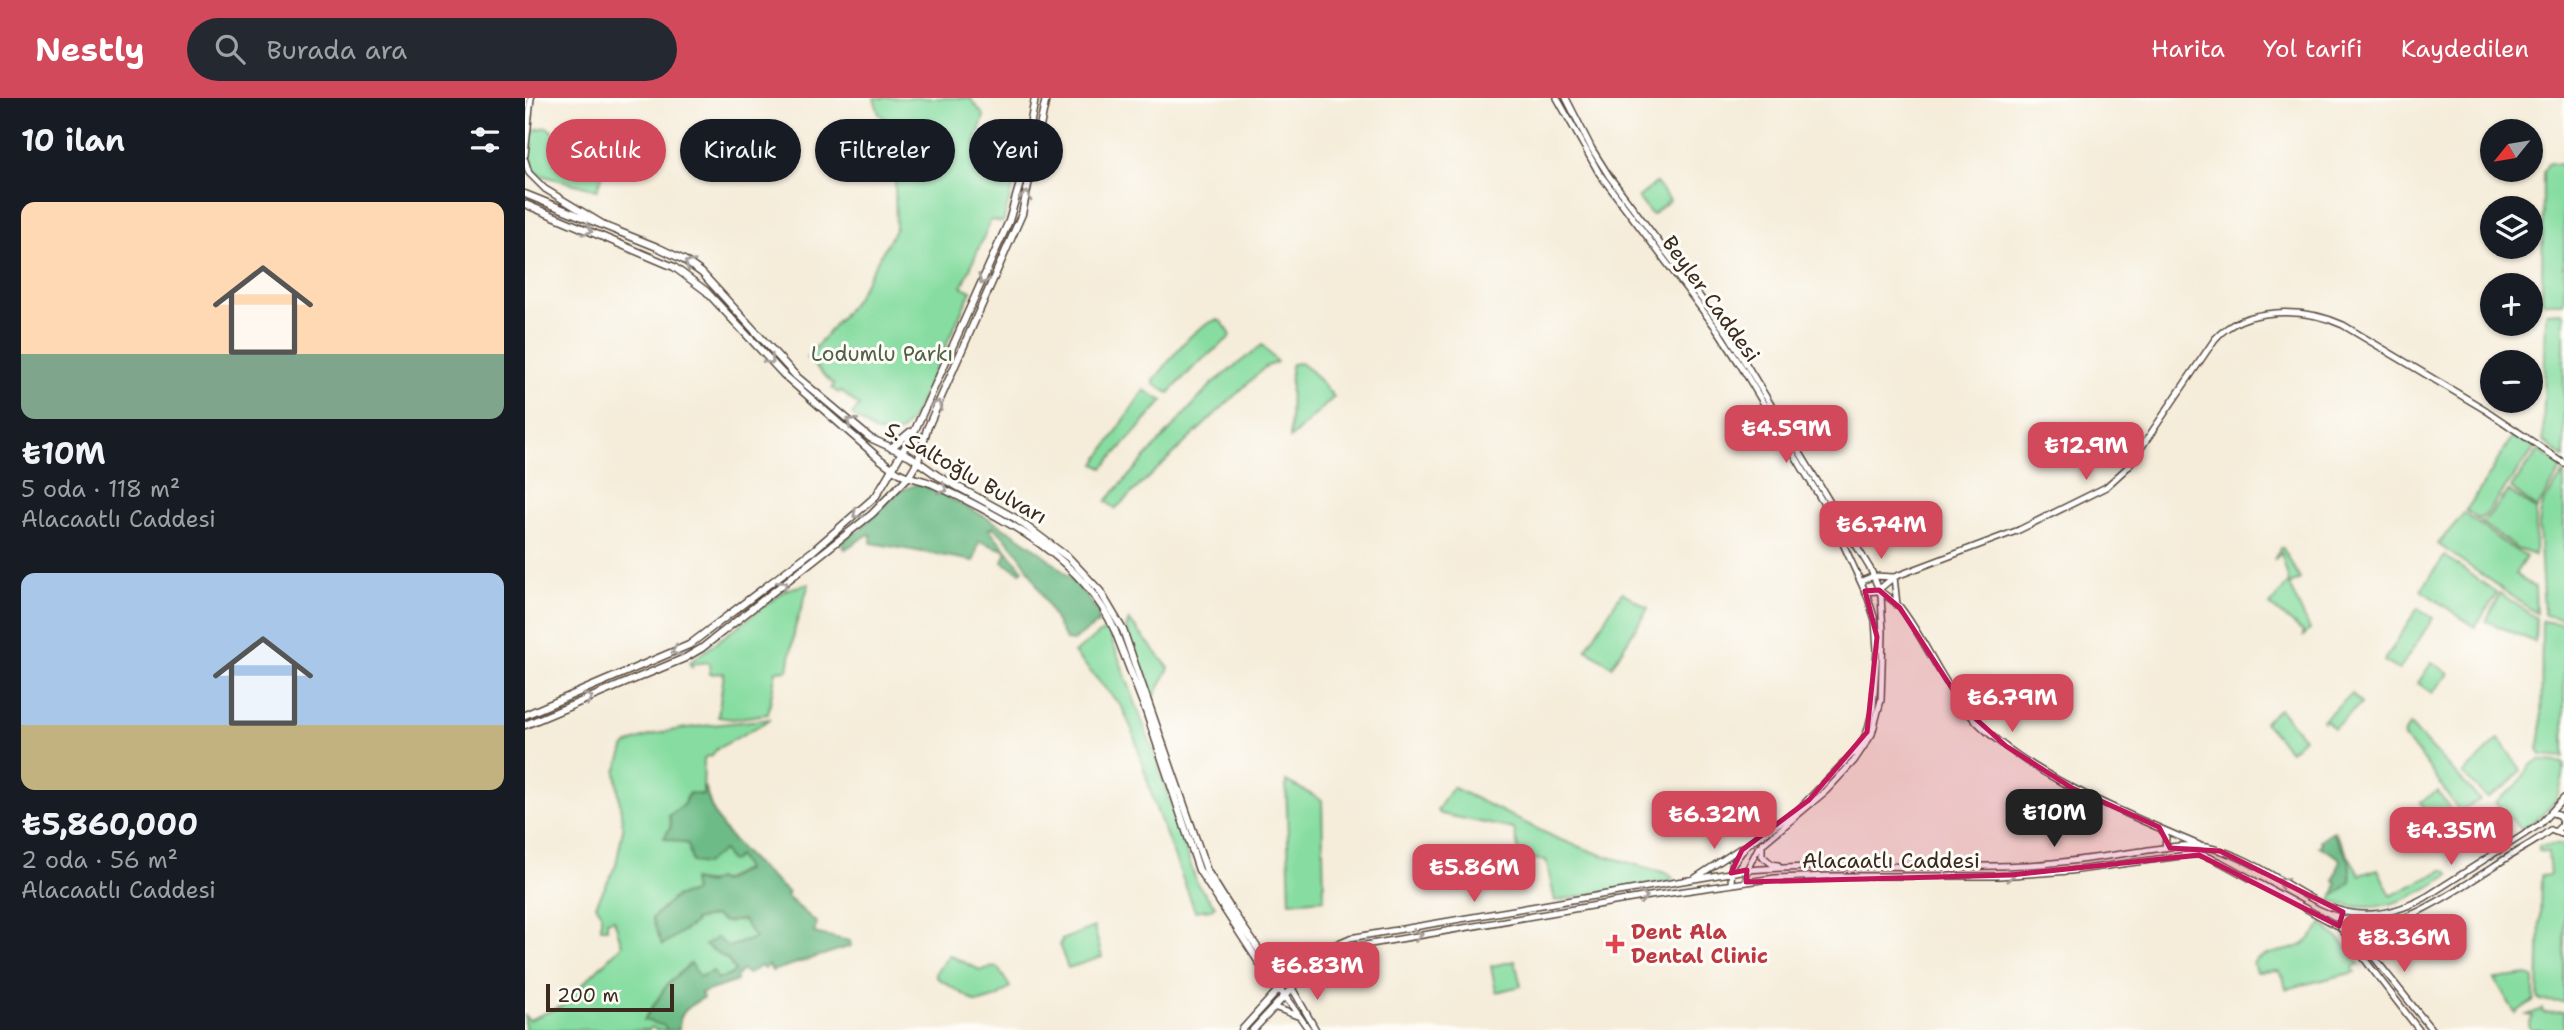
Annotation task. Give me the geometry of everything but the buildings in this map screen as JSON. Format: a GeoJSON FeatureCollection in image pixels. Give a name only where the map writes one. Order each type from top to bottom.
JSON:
{"type":"FeatureCollection","features":[{"type":"Feature","properties":{"kind":"main road"},"geometry":{"type":"LineString","coordinates":[[525,715],[695,642],[868,505],[882,488],[919,422],[1013,211],[1035,98]]}},
{"type":"Feature","properties":{"kind":"main road"},"geometry":{"type":"LineString","coordinates":[[525,725],[694,653],[853,531],[909,476],[918,461],[927,429],[1022,215],[1046,98]]}},
{"type":"Feature","properties":{"kind":"main road","name":"Beyler Caddesi"},"geometry":{"type":"LineString","coordinates":[[1557,98],[1599,173],[1646,230]]}},
{"type":"Feature","properties":{"kind":"main road","name":"Beyler Caddesi"},"geometry":{"type":"LineString","coordinates":[[1566,98],[1600,163],[1719,332],[1828,511],[1874,615],[1877,637],[1873,709],[1867,732],[1859,747],[1797,811],[1750,841],[1735,860],[1731,873]]}},
{"type":"Feature","properties":{"kind":"main road"},"geometry":{"type":"LineString","coordinates":[[525,155],[527,102]]}},
{"type":"Feature","properties":{"kind":"main road"},"geometry":{"type":"LineString","coordinates":[[525,160],[529,173],[545,189],[611,230]]}},
{"type":"Feature","properties":{"kind":"main road","name":"S. Saltoğlu Bulvarı"},"geometry":{"type":"LineString","coordinates":[[525,194],[684,260],[702,273],[796,376],[870,438],[918,461],[1039,535],[1081,569],[1106,600],[1126,636],[1207,872],[1271,966],[1292,988]]}},
{"type":"Feature","properties":{"kind":"main road","name":"S. Saltoğlu Bulvarı"},"geometry":{"type":"LineString","coordinates":[[525,204],[674,267],[706,291],[783,374],[892,468],[932,484],[1014,527],[1065,565],[1095,597],[1118,639],[1199,870],[1233,924],[1285,996]]}},
{"type":"Feature","properties":{"kind":"main road","name":"Beyler Caddesi"},"geometry":{"type":"LineString","coordinates":[[1669,261],[1728,334],[1874,576],[1879,590],[1882,622],[1881,688],[1879,711],[1872,734],[1861,753],[1826,791],[1762,843],[1747,870]]}},
{"type":"Feature","properties":{"kind":"main road"},"geometry":{"type":"LineString","coordinates":[[1894,577],[1874,576],[1864,580],[1863,588],[1870,593],[1879,590],[1894,577],[2019,530],[2115,481],[2154,429],[2208,347],[2227,327],[2255,316],[2287,313],[2335,321],[2484,409],[2564,463]]}},
{"type":"Feature","properties":{"kind":"main road"},"geometry":{"type":"LineString","coordinates":[[891,448],[919,422]]}},
{"type":"Feature","properties":{"kind":"main road"},"geometry":{"type":"LineString","coordinates":[[1894,577],[1898,605]]}},
{"type":"Feature","properties":{"kind":"main road"},"geometry":{"type":"LineString","coordinates":[[1879,590],[1898,605],[1958,701],[1981,726],[2010,749],[2065,784],[2202,846]]}},
{"type":"Feature","properties":{"kind":"main road"},"geometry":{"type":"LineString","coordinates":[[2564,798],[2545,821],[2546,827],[2564,835]]}},
{"type":"Feature","properties":{"kind":"main road"},"geometry":{"type":"LineString","coordinates":[[2552,813],[2563,820],[2553,831]]}},
{"type":"Feature","properties":{"kind":"main road","name":"Alacaatlı Caddesi"},"geometry":{"type":"LineString","coordinates":[[1286,981],[1301,964],[1324,948],[1350,938],[1747,870],[1788,867],[2028,865],[2202,846],[2249,864],[2312,899],[2343,912],[2389,912],[2416,903],[2448,885],[2545,821]]}},
{"type":"Feature","properties":{"kind":"main road"},"geometry":{"type":"LineString","coordinates":[[2159,827],[2166,837],[2165,848]]}},
{"type":"Feature","properties":{"kind":"main road","name":"Alacaatlı Caddesi"},"geometry":{"type":"LineString","coordinates":[[1292,988],[1320,961],[1342,949],[1359,945],[1731,884],[1810,876],[2011,875],[2070,871],[2199,855],[2231,867],[2339,926],[2360,928],[2391,922],[2420,912],[2553,831]]}},
{"type":"Feature","properties":{"kind":"main road"},"geometry":{"type":"LineString","coordinates":[[1690,881],[1750,841]]}},
{"type":"Feature","properties":{"kind":"main road"},"geometry":{"type":"LineString","coordinates":[[1762,843],[1762,856],[1766,860],[1788,867]]}},
{"type":"Feature","properties":{"kind":"main road"},"geometry":{"type":"LineString","coordinates":[[1747,870],[1747,882]]}},
{"type":"Feature","properties":{"kind":"main road"},"geometry":{"type":"LineString","coordinates":[[1731,873],[1731,884]]}},
{"type":"Feature","properties":{"kind":"main road"},"geometry":{"type":"LineString","coordinates":[[2343,912],[2339,926],[2419,1030]]}},
{"type":"Feature","properties":{"kind":"main road"},"geometry":{"type":"LineString","coordinates":[[2356,914],[2373,956],[2432,1030]]}},
{"type":"Feature","properties":{"kind":"main road"},"geometry":{"type":"LineString","coordinates":[[1271,966],[1287,968],[1301,964]]}},
{"type":"Feature","properties":{"kind":"main road"},"geometry":{"type":"LineString","coordinates":[[1243,1030],[1286,981]]}},
{"type":"Feature","properties":{"kind":"main road"},"geometry":{"type":"LineString","coordinates":[[1252,1030],[1292,988],[1316,1030]]}},
{"type":"Feature","properties":{"kind":"main road"},"geometry":{"type":"LineString","coordinates":[[1285,996],[1309,1030]]}},
{"type":"Feature","properties":{"kind":"main road"},"geometry":{"type":"LineString","coordinates":[[1274,1007],[1289,1011],[1304,1020]]}},
{"type":"Feature","properties":{"kind":"highlighted area"},"geometry":{"type":"Polygon","coordinates":[[[1879,590],[1900,608],[1966,710],[2006,746],[2072,788],[2159,827],[2170,848],[2220,851],[2343,912],[2339,926],[2199,855],[2011,875],[1746,882],[1747,870],[1731,873],[1742,850],[1809,800],[1867,732],[1877,637],[1865,591],[1879,590]]]}},
{"type":"Feature","properties":{"kind":"green space","name":"Lodumlu Parkı"},"geometry":{"type":"Polygon","coordinates":[[[874,98],[970,98],[984,116],[983,119],[969,119],[969,182],[1014,182],[1003,222],[991,220],[962,287],[971,291],[913,417],[902,431],[892,436],[874,431],[852,415],[859,406],[841,391],[838,393],[832,388],[834,385],[807,358],[855,300],[896,228],[895,182],[955,182],[955,119],[886,119],[879,114],[874,98]]]}},
{"type":"Feature","properties":{"kind":"green space"},"geometry":{"type":"Polygon","coordinates":[[[546,127],[546,176],[532,169],[532,161],[527,155],[532,130],[546,127]]]}},
{"type":"Feature","properties":{"kind":"green space"},"geometry":{"type":"Polygon","coordinates":[[[2548,163],[2564,165],[2564,303],[2543,301],[2543,172],[2548,163]]]}},
{"type":"Feature","properties":{"kind":"green space"},"geometry":{"type":"Polygon","coordinates":[[[567,182],[600,182],[597,190],[567,182]]]}},
{"type":"Feature","properties":{"kind":"green space"},"geometry":{"type":"Polygon","coordinates":[[[1656,183],[1670,200],[1652,215],[1638,198],[1656,183]]]}},
{"type":"Feature","properties":{"kind":"green space"},"geometry":{"type":"Polygon","coordinates":[[[2564,312],[2564,458],[2543,441],[2546,313],[2564,312]]]}},
{"type":"Feature","properties":{"kind":"green space"},"geometry":{"type":"Polygon","coordinates":[[[1216,320],[1221,321],[1230,333],[1229,338],[1196,365],[1169,393],[1154,384],[1154,380],[1189,337],[1216,320]]]}},
{"type":"Feature","properties":{"kind":"green space"},"geometry":{"type":"Polygon","coordinates":[[[1262,345],[1277,362],[1265,367],[1115,509],[1106,501],[1212,384],[1262,345]]]}},
{"type":"Feature","properties":{"kind":"green space"},"geometry":{"type":"Polygon","coordinates":[[[1300,363],[1312,372],[1334,397],[1290,439],[1291,367],[1292,364],[1300,363]]]}},
{"type":"Feature","properties":{"kind":"green space"},"geometry":{"type":"Polygon","coordinates":[[[1144,390],[1163,401],[1103,468],[1095,464],[1144,390]]]}},
{"type":"Feature","properties":{"kind":"green space"},"geometry":{"type":"Polygon","coordinates":[[[2514,434],[2535,448],[2485,516],[2477,519],[2466,510],[2514,434]]]}},
{"type":"Feature","properties":{"kind":"green space"},"geometry":{"type":"Polygon","coordinates":[[[2539,450],[2562,468],[2537,509],[2511,488],[2539,450]]]}},
{"type":"Feature","properties":{"kind":"green space"},"geometry":{"type":"Polygon","coordinates":[[[2564,473],[2564,619],[2544,615],[2539,525],[2544,502],[2564,473]]]}},
{"type":"Feature","properties":{"kind":"green space"},"geometry":{"type":"Polygon","coordinates":[[[917,484],[998,524],[1043,554],[1082,591],[1099,613],[1098,623],[1073,641],[1066,640],[1026,565],[1006,538],[993,527],[989,529],[1023,570],[1020,572],[1003,562],[1007,551],[979,541],[974,561],[871,543],[869,534],[845,549],[841,542],[858,531],[900,491],[917,484]]]}},
{"type":"Feature","properties":{"kind":"green space"},"geometry":{"type":"Polygon","coordinates":[[[2509,491],[2536,510],[2535,555],[2517,549],[2480,522],[2486,519],[2509,491]]]}},
{"type":"Feature","properties":{"kind":"green space"},"geometry":{"type":"Polygon","coordinates":[[[2464,513],[2526,557],[2515,574],[2535,588],[2536,613],[2438,544],[2464,513]]]}},
{"type":"Feature","properties":{"kind":"green space"},"geometry":{"type":"Polygon","coordinates":[[[2280,548],[2283,548],[2300,579],[2289,585],[2310,630],[2303,636],[2303,632],[2270,605],[2289,582],[2281,553],[2274,560],[2280,548]]]}},
{"type":"Feature","properties":{"kind":"green space"},"geometry":{"type":"Polygon","coordinates":[[[2445,556],[2497,593],[2475,627],[2421,590],[2445,556]]]}},
{"type":"Feature","properties":{"kind":"green space"},"geometry":{"type":"Polygon","coordinates":[[[809,584],[795,628],[788,670],[776,671],[768,714],[732,719],[718,717],[724,673],[710,674],[709,662],[692,664],[692,667],[689,663],[787,589],[809,584]]]}},
{"type":"Feature","properties":{"kind":"green space"},"geometry":{"type":"Polygon","coordinates":[[[1622,592],[1648,608],[1612,666],[1586,649],[1622,592]]]}},
{"type":"Feature","properties":{"kind":"green space"},"geometry":{"type":"Polygon","coordinates":[[[2500,593],[2536,618],[2535,642],[2486,621],[2500,593]]]}},
{"type":"Feature","properties":{"kind":"green space"},"geometry":{"type":"Polygon","coordinates":[[[2418,608],[2433,618],[2399,670],[2384,661],[2418,608]]]}},
{"type":"Feature","properties":{"kind":"green space"},"geometry":{"type":"Polygon","coordinates":[[[1129,620],[1169,668],[1154,697],[1126,628],[1129,620]]]}},
{"type":"Feature","properties":{"kind":"green space"},"geometry":{"type":"Polygon","coordinates":[[[2542,621],[2564,624],[2564,757],[2541,755],[2538,750],[2541,732],[2542,621]]]}},
{"type":"Feature","properties":{"kind":"green space"},"geometry":{"type":"Polygon","coordinates":[[[1103,631],[1109,632],[1154,753],[1197,884],[1215,906],[1211,909],[1195,911],[1155,806],[1133,732],[1122,707],[1074,653],[1103,631]]]}},
{"type":"Feature","properties":{"kind":"green space"},"geometry":{"type":"Polygon","coordinates":[[[2432,662],[2449,674],[2432,693],[2418,683],[2432,662]]]}},
{"type":"Feature","properties":{"kind":"green space"},"geometry":{"type":"Polygon","coordinates":[[[2352,694],[2361,704],[2334,728],[2326,720],[2323,722],[2322,720],[2352,694]]]}},
{"type":"Feature","properties":{"kind":"green space"},"geometry":{"type":"Polygon","coordinates":[[[2279,709],[2304,738],[2290,751],[2264,722],[2279,709]]]}},
{"type":"Feature","properties":{"kind":"green space"},"geometry":{"type":"Polygon","coordinates":[[[771,719],[704,759],[703,795],[689,793],[683,805],[669,816],[671,826],[665,837],[723,850],[738,856],[746,869],[721,881],[692,880],[694,892],[675,897],[693,920],[714,916],[725,922],[743,920],[756,938],[728,947],[728,960],[735,971],[723,978],[699,977],[691,964],[645,1020],[666,1026],[666,1030],[651,1027],[649,1030],[525,1030],[525,1016],[529,1020],[571,1002],[569,998],[622,945],[614,919],[607,921],[607,928],[601,928],[601,912],[596,905],[616,865],[623,829],[616,772],[625,746],[639,739],[675,730],[771,719]]]}},
{"type":"Feature","properties":{"kind":"green space"},"geometry":{"type":"Polygon","coordinates":[[[2410,725],[2480,800],[2459,811],[2420,755],[2404,738],[2403,735],[2410,725]]]}},
{"type":"Feature","properties":{"kind":"green space"},"geometry":{"type":"Polygon","coordinates":[[[2499,739],[2521,770],[2506,786],[2487,798],[2463,774],[2499,739]]]}},
{"type":"Feature","properties":{"kind":"green space"},"geometry":{"type":"Polygon","coordinates":[[[2539,760],[2564,763],[2561,785],[2547,810],[2521,829],[2495,802],[2516,786],[2532,764],[2539,760]]]}},
{"type":"Feature","properties":{"kind":"green space"},"geometry":{"type":"Polygon","coordinates":[[[1286,781],[1322,800],[1324,899],[1290,902],[1286,781]]]}},
{"type":"Feature","properties":{"kind":"green space"},"geometry":{"type":"Polygon","coordinates":[[[703,787],[706,788],[710,803],[726,832],[750,859],[788,893],[786,896],[817,923],[814,933],[850,941],[851,946],[772,971],[769,965],[764,969],[760,966],[748,974],[742,970],[736,977],[737,981],[701,993],[703,998],[682,1014],[679,1030],[666,1030],[665,1026],[644,1020],[667,985],[691,963],[699,977],[713,971],[717,979],[735,971],[728,960],[705,945],[717,938],[729,947],[755,938],[743,920],[725,922],[714,916],[694,920],[695,923],[662,945],[652,918],[675,897],[694,892],[692,880],[708,884],[716,879],[722,882],[746,869],[738,856],[733,861],[729,860],[723,850],[705,864],[692,862],[688,844],[664,838],[671,826],[669,816],[683,805],[689,793],[703,795],[703,787]]]}},
{"type":"Feature","properties":{"kind":"green space"},"geometry":{"type":"Polygon","coordinates":[[[1452,787],[1558,839],[1669,874],[1674,880],[1555,901],[1546,860],[1520,858],[1514,829],[1437,811],[1452,787]]]}},
{"type":"Feature","properties":{"kind":"green space"},"geometry":{"type":"Polygon","coordinates":[[[2438,791],[2453,814],[2432,822],[2420,802],[2438,791]]]}},
{"type":"Feature","properties":{"kind":"green space"},"geometry":{"type":"Polygon","coordinates":[[[2334,831],[2360,875],[2378,869],[2391,896],[2443,870],[2450,875],[2393,903],[2365,907],[2331,901],[2333,896],[2351,882],[2349,860],[2332,832],[2334,831]]]}},
{"type":"Feature","properties":{"kind":"green space"},"geometry":{"type":"Polygon","coordinates":[[[2332,832],[2349,860],[2351,882],[2333,896],[2340,861],[2319,846],[2322,844],[2320,840],[2332,832]]]}},
{"type":"Feature","properties":{"kind":"green space"},"geometry":{"type":"Polygon","coordinates":[[[2564,844],[2564,1002],[2541,1001],[2538,998],[2541,876],[2550,875],[2548,852],[2539,851],[2539,846],[2564,844]]]}},
{"type":"Feature","properties":{"kind":"green space"},"geometry":{"type":"Polygon","coordinates":[[[2322,923],[2344,944],[2359,964],[2353,967],[2355,972],[2286,989],[2283,976],[2278,971],[2256,972],[2253,963],[2257,959],[2300,946],[2307,942],[2322,923]]]}},
{"type":"Feature","properties":{"kind":"green space"},"geometry":{"type":"Polygon","coordinates":[[[1094,927],[1102,957],[1068,968],[1059,944],[1062,943],[1061,940],[1094,927]]]}},
{"type":"Feature","properties":{"kind":"green space"},"geometry":{"type":"Polygon","coordinates":[[[949,955],[980,970],[998,968],[1010,987],[997,997],[977,1003],[936,977],[936,972],[949,955]]]}},
{"type":"Feature","properties":{"kind":"green space"},"geometry":{"type":"Polygon","coordinates":[[[1515,961],[1521,986],[1496,992],[1491,966],[1515,961]]]}},
{"type":"Feature","properties":{"kind":"green space"},"geometry":{"type":"Polygon","coordinates":[[[2527,975],[2534,979],[2534,1000],[2515,1013],[2495,979],[2527,975]]]}},
{"type":"Feature","properties":{"kind":"green space"},"geometry":{"type":"Polygon","coordinates":[[[2542,1009],[2543,1013],[2564,1012],[2564,1030],[2531,1030],[2529,1025],[2533,1016],[2527,1015],[2542,1009]]]}},
{"type":"Feature","properties":{"kind":"place","name":"Dent Ala Dental Clinic"},"geometry":{"type":"Point","coordinates":[1615,944]}}]}
